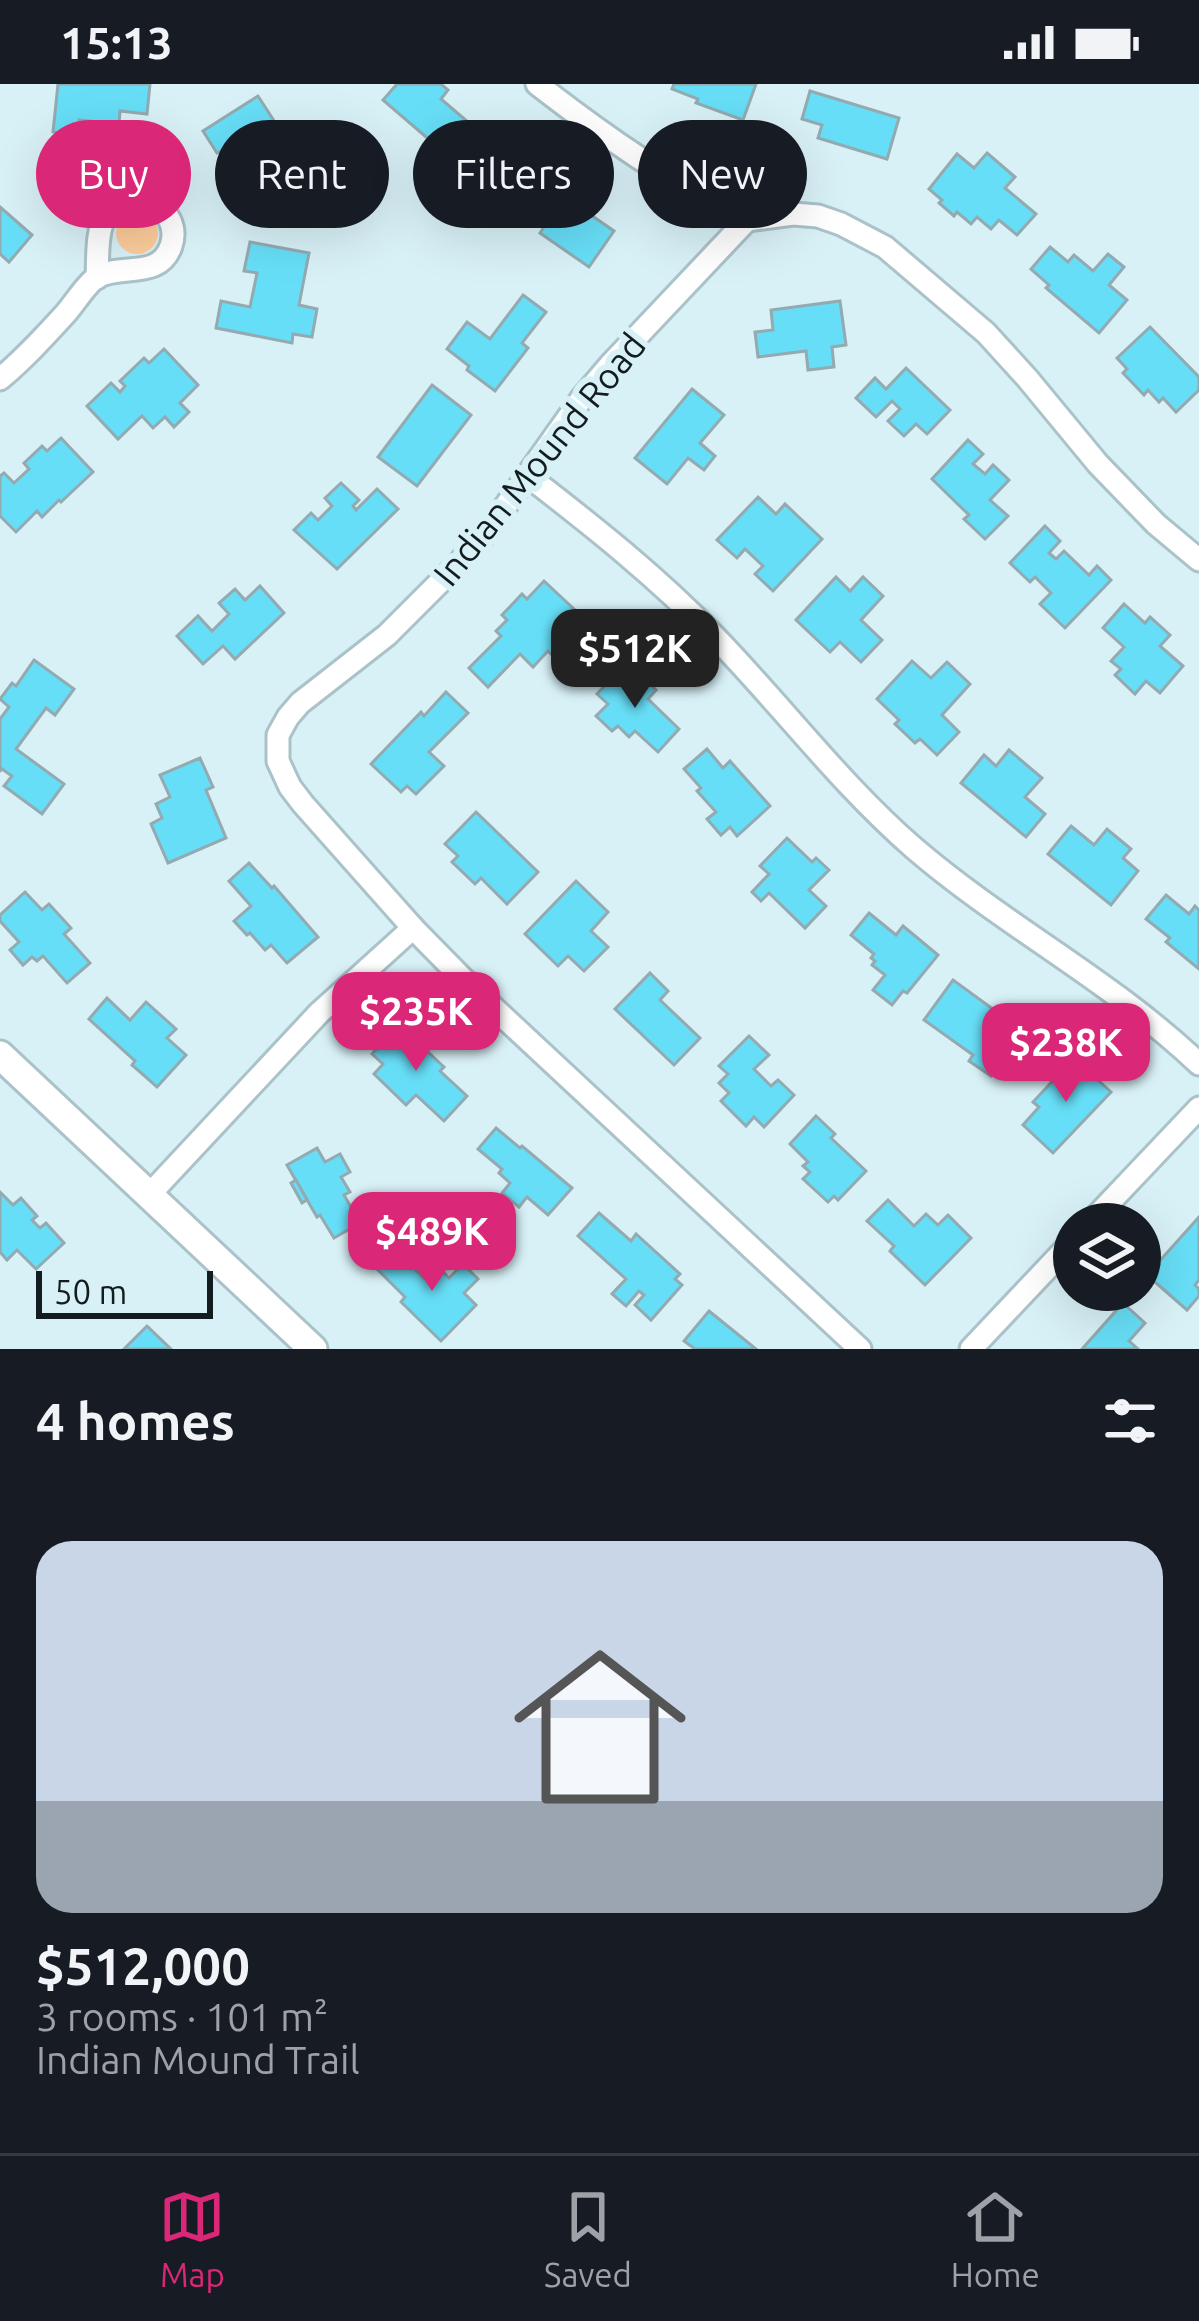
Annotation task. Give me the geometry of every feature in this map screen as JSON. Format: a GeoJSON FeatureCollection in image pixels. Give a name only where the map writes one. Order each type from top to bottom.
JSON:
{"type":"FeatureCollection","features":[{"type":"Feature","properties":{"kind":"street"},"geometry":{"type":"LineString","coordinates":[[537,84],[638,158]]}},
{"type":"Feature","properties":{"kind":"street"},"geometry":{"type":"LineString","coordinates":[[807,215],[867,236],[899,257],[986,333],[1114,481],[1199,560]]}},
{"type":"Feature","properties":{"kind":"street","name":"Indian Mound Road"},"geometry":{"type":"LineString","coordinates":[[413,928],[290,787],[278,761],[278,735],[300,703],[387,634],[460,562],[582,398],[739,228]]}},
{"type":"Feature","properties":{"kind":"street"},"geometry":{"type":"LineString","coordinates":[[0,379],[97,278]]}},
{"type":"Feature","properties":{"kind":"street"},"geometry":{"type":"LineString","coordinates":[[528,476],[605,535],[679,601],[829,765],[915,849],[995,912],[1113,992],[1199,1064]]}},
{"type":"Feature","properties":{"kind":"street"},"geometry":{"type":"LineString","coordinates":[[148,1195],[319,1013],[413,928],[550,1062],[860,1349]]}},
{"type":"Feature","properties":{"kind":"street"},"geometry":{"type":"LineString","coordinates":[[0,1055],[313,1349]]}},
{"type":"Feature","properties":{"kind":"street"},"geometry":{"type":"LineString","coordinates":[[1109,1203],[1199,1108]]}},
{"type":"Feature","properties":{"kind":"street"},"geometry":{"type":"LineString","coordinates":[[971,1349],[1053,1262]]}},
{"type":"Feature","properties":{"kind":"shaded area"},"geometry":{"type":"Polygon","coordinates":[[[117,228],[157,228],[157,241],[145,253],[129,253],[117,241],[117,228]]]}},
{"type":"Feature","properties":{"kind":"building"},"geometry":{"type":"Polygon","coordinates":[[[58,84],[150,84],[147,114],[120,111],[119,120],[54,120],[58,84]]]}},
{"type":"Feature","properties":{"kind":"building"},"geometry":{"type":"Polygon","coordinates":[[[397,84],[441,84],[448,90],[441,99],[466,120],[413,120],[413,126],[383,100],[397,84]]]}},
{"type":"Feature","properties":{"kind":"building"},"geometry":{"type":"Polygon","coordinates":[[[674,84],[756,84],[743,120],[672,89],[674,84]]]}},
{"type":"Feature","properties":{"kind":"building"},"geometry":{"type":"Polygon","coordinates":[[[810,91],[899,118],[887,159],[818,138],[822,125],[802,119],[810,91]]]}},
{"type":"Feature","properties":{"kind":"building"},"geometry":{"type":"Polygon","coordinates":[[[258,96],[273,120],[220,120],[258,96]]]}},
{"type":"Feature","properties":{"kind":"building"},"geometry":{"type":"Polygon","coordinates":[[[215,123],[215,150],[203,131],[215,123]]]}},
{"type":"Feature","properties":{"kind":"building"},"geometry":{"type":"Polygon","coordinates":[[[987,153],[1015,177],[1005,188],[1036,214],[1017,235],[999,220],[991,229],[977,217],[971,224],[957,212],[954,216],[929,189],[957,154],[974,168],[987,153]]]}},
{"type":"Feature","properties":{"kind":"building"},"geometry":{"type":"Polygon","coordinates":[[[0,207],[32,235],[9,262],[0,254],[0,207]]]}},
{"type":"Feature","properties":{"kind":"building"},"geometry":{"type":"Polygon","coordinates":[[[543,228],[614,231],[589,267],[540,233],[543,228]]]}},
{"type":"Feature","properties":{"kind":"building"},"geometry":{"type":"Polygon","coordinates":[[[250,242],[309,253],[299,305],[317,309],[312,337],[293,334],[292,343],[216,328],[221,301],[250,307],[257,273],[244,271],[250,242]]]}},
{"type":"Feature","properties":{"kind":"building"},"geometry":{"type":"Polygon","coordinates":[[[1050,247],[1068,262],[1074,255],[1093,271],[1108,254],[1124,267],[1109,285],[1127,300],[1099,333],[1031,269],[1050,247]]]}},
{"type":"Feature","properties":{"kind":"building"},"geometry":{"type":"Polygon","coordinates":[[[523,295],[546,312],[522,343],[528,348],[495,391],[447,349],[467,322],[490,339],[523,295]]]}},
{"type":"Feature","properties":{"kind":"building"},"geometry":{"type":"Polygon","coordinates":[[[840,301],[846,345],[832,347],[834,367],[808,370],[806,351],[758,357],[755,332],[773,330],[771,310],[840,301]]]}},
{"type":"Feature","properties":{"kind":"building"},"geometry":{"type":"Polygon","coordinates":[[[1150,327],[1199,377],[1199,390],[1176,412],[1148,390],[1144,395],[1123,373],[1127,369],[1117,358],[1150,327]]]}},
{"type":"Feature","properties":{"kind":"building"},"geometry":{"type":"Polygon","coordinates":[[[164,349],[198,385],[180,403],[189,412],[174,427],[165,417],[153,428],[142,416],[118,439],[87,406],[111,383],[120,392],[125,386],[120,381],[144,358],[149,363],[164,349]]]}},
{"type":"Feature","properties":{"kind":"building"},"geometry":{"type":"Polygon","coordinates":[[[906,368],[950,410],[927,434],[916,424],[904,436],[888,421],[900,409],[892,401],[876,417],[856,398],[875,378],[886,389],[906,368]]]}},
{"type":"Feature","properties":{"kind":"building"},"geometry":{"type":"Polygon","coordinates":[[[432,385],[471,415],[417,486],[378,457],[432,385]]]}},
{"type":"Feature","properties":{"kind":"building"},"geometry":{"type":"Polygon","coordinates":[[[692,389],[724,415],[700,443],[715,456],[704,470],[688,458],[667,484],[635,458],[692,389]]]}},
{"type":"Feature","properties":{"kind":"building"},"geometry":{"type":"Polygon","coordinates":[[[61,438],[93,472],[42,517],[37,511],[16,532],[0,516],[0,476],[4,473],[14,483],[29,469],[24,463],[42,446],[47,451],[61,438]]]}},
{"type":"Feature","properties":{"kind":"building"},"geometry":{"type":"Polygon","coordinates":[[[968,440],[983,454],[973,464],[985,474],[993,465],[1009,480],[990,500],[1008,516],[985,539],[964,519],[969,515],[932,479],[968,440]]]}},
{"type":"Feature","properties":{"kind":"building"},"geometry":{"type":"Polygon","coordinates":[[[341,483],[359,500],[353,506],[356,510],[377,489],[398,509],[337,569],[294,530],[311,513],[318,520],[332,506],[325,498],[341,483]]]}},
{"type":"Feature","properties":{"kind":"building"},"geometry":{"type":"Polygon","coordinates":[[[758,497],[776,514],[785,504],[822,539],[773,591],[755,574],[763,566],[745,549],[737,558],[717,540],[758,497]]]}},
{"type":"Feature","properties":{"kind":"building"},"geometry":{"type":"Polygon","coordinates":[[[1045,526],[1060,541],[1049,553],[1056,559],[1064,551],[1089,575],[1097,566],[1111,580],[1065,628],[1040,604],[1051,593],[1010,563],[1045,526]]]}},
{"type":"Feature","properties":{"kind":"building"},"geometry":{"type":"Polygon","coordinates":[[[836,577],[850,591],[863,577],[883,596],[861,620],[882,640],[861,662],[840,642],[830,652],[796,620],[836,577]]]}},
{"type":"Feature","properties":{"kind":"building"},"geometry":{"type":"Polygon","coordinates":[[[544,581],[575,610],[568,617],[579,627],[533,667],[520,654],[488,687],[469,668],[501,636],[496,631],[507,620],[502,615],[522,594],[527,599],[544,581]]]}},
{"type":"Feature","properties":{"kind":"building"},"geometry":{"type":"Polygon","coordinates":[[[260,586],[284,613],[235,659],[223,646],[203,664],[177,636],[198,616],[212,631],[229,614],[219,603],[235,589],[245,600],[260,586]]]}},
{"type":"Feature","properties":{"kind":"building"},"geometry":{"type":"Polygon","coordinates":[[[1124,604],[1145,623],[1150,617],[1170,635],[1160,646],[1183,666],[1160,693],[1146,681],[1135,694],[1115,675],[1121,669],[1111,661],[1124,647],[1103,628],[1124,604]]]}},
{"type":"Feature","properties":{"kind":"building"},"geometry":{"type":"Polygon","coordinates":[[[34,660],[74,689],[55,715],[46,708],[16,749],[64,784],[42,814],[4,786],[12,776],[0,771],[0,719],[9,707],[0,699],[34,660]]]}},
{"type":"Feature","properties":{"kind":"building"},"geometry":{"type":"Polygon","coordinates":[[[912,661],[931,678],[947,662],[970,684],[942,715],[959,732],[937,755],[920,739],[915,743],[877,699],[912,661]]]}},
{"type":"Feature","properties":{"kind":"building"},"geometry":{"type":"Polygon","coordinates":[[[619,671],[629,681],[638,672],[656,690],[648,699],[679,729],[658,752],[635,731],[629,737],[618,726],[612,731],[596,716],[608,704],[597,694],[619,671]]]}},
{"type":"Feature","properties":{"kind":"building"},"geometry":{"type":"Polygon","coordinates":[[[446,692],[468,713],[429,752],[444,766],[416,794],[407,786],[401,792],[371,764],[446,692]]]}},
{"type":"Feature","properties":{"kind":"building"},"geometry":{"type":"Polygon","coordinates":[[[707,749],[723,768],[730,761],[770,806],[737,836],[730,827],[721,835],[707,819],[716,812],[684,769],[707,749]]]}},
{"type":"Feature","properties":{"kind":"building"},"geometry":{"type":"Polygon","coordinates":[[[1009,750],[1042,778],[1025,797],[1045,814],[1026,837],[961,783],[984,755],[996,766],[1009,750]]]}},
{"type":"Feature","properties":{"kind":"building"},"geometry":{"type":"Polygon","coordinates":[[[200,758],[213,787],[206,790],[226,838],[168,863],[151,824],[162,818],[156,804],[170,797],[160,775],[200,758]]]}},
{"type":"Feature","properties":{"kind":"building"},"geometry":{"type":"Polygon","coordinates":[[[476,812],[538,872],[507,904],[481,878],[475,884],[452,862],[458,856],[445,844],[476,812]]]}},
{"type":"Feature","properties":{"kind":"building"},"geometry":{"type":"Polygon","coordinates":[[[1071,826],[1094,845],[1107,829],[1131,849],[1123,858],[1138,871],[1111,905],[1048,854],[1071,826]]]}},
{"type":"Feature","properties":{"kind":"building"},"geometry":{"type":"Polygon","coordinates":[[[787,838],[812,862],[816,858],[829,870],[809,890],[826,906],[805,928],[769,893],[761,901],[752,892],[769,874],[760,866],[787,838]]]}},
{"type":"Feature","properties":{"kind":"building"},"geometry":{"type":"Polygon","coordinates":[[[249,863],[318,937],[287,963],[271,945],[265,950],[234,921],[251,906],[229,881],[249,863]]]}},
{"type":"Feature","properties":{"kind":"building"},"geometry":{"type":"Polygon","coordinates":[[[576,881],[608,912],[591,931],[608,947],[584,971],[568,956],[558,966],[525,934],[576,881]]]}},
{"type":"Feature","properties":{"kind":"building"},"geometry":{"type":"Polygon","coordinates":[[[25,892],[42,910],[49,904],[71,928],[64,934],[90,963],[67,983],[43,956],[37,961],[32,957],[23,965],[10,950],[19,942],[0,915],[25,892]]]}},
{"type":"Feature","properties":{"kind":"building"},"geometry":{"type":"Polygon","coordinates":[[[1166,895],[1189,914],[1195,906],[1199,910],[1199,969],[1146,919],[1166,895]]]}},
{"type":"Feature","properties":{"kind":"building"},"geometry":{"type":"Polygon","coordinates":[[[869,913],[896,935],[903,926],[938,955],[892,1005],[873,990],[885,975],[872,965],[874,954],[851,935],[869,913]]]}},
{"type":"Feature","properties":{"kind":"building"},"geometry":{"type":"Polygon","coordinates":[[[650,973],[668,991],[660,1000],[700,1038],[674,1065],[615,1009],[650,973]]]}},
{"type":"Feature","properties":{"kind":"building"},"geometry":{"type":"Polygon","coordinates":[[[953,980],[1023,1031],[991,1076],[969,1061],[973,1055],[924,1020],[953,980]]]}},
{"type":"Feature","properties":{"kind":"building"},"geometry":{"type":"Polygon","coordinates":[[[107,998],[130,1020],[146,1002],[176,1029],[167,1038],[186,1055],[157,1087],[89,1019],[107,998]]]}},
{"type":"Feature","properties":{"kind":"building"},"geometry":{"type":"Polygon","coordinates":[[[399,1025],[467,1096],[444,1121],[416,1095],[406,1105],[374,1074],[383,1064],[372,1054],[399,1025]]]}},
{"type":"Feature","properties":{"kind":"building"},"geometry":{"type":"Polygon","coordinates":[[[749,1036],[769,1055],[754,1069],[771,1086],[778,1080],[794,1095],[764,1127],[754,1117],[746,1126],[721,1101],[729,1093],[719,1083],[728,1074],[719,1066],[749,1036]]]}},
{"type":"Feature","properties":{"kind":"building"},"geometry":{"type":"Polygon","coordinates":[[[1074,1058],[1111,1092],[1053,1153],[1023,1125],[1039,1107],[1033,1102],[1074,1058]]]}},
{"type":"Feature","properties":{"kind":"building"},"geometry":{"type":"Polygon","coordinates":[[[816,1116],[835,1134],[831,1138],[866,1171],[838,1200],[834,1196],[828,1202],[803,1179],[810,1172],[803,1166],[808,1162],[790,1144],[816,1116]]]}},
{"type":"Feature","properties":{"kind":"building"},"geometry":{"type":"Polygon","coordinates":[[[496,1128],[572,1188],[548,1215],[527,1197],[519,1207],[502,1193],[510,1183],[499,1173],[502,1169],[478,1149],[496,1128]]]}},
{"type":"Feature","properties":{"kind":"building"},"geometry":{"type":"Polygon","coordinates":[[[317,1148],[325,1162],[340,1154],[350,1172],[341,1177],[350,1192],[344,1195],[360,1223],[334,1238],[287,1165],[317,1148]]]}},
{"type":"Feature","properties":{"kind":"building"},"geometry":{"type":"Polygon","coordinates":[[[296,1180],[307,1200],[302,1203],[291,1183],[296,1180]]]}},
{"type":"Feature","properties":{"kind":"building"},"geometry":{"type":"Polygon","coordinates":[[[0,1192],[13,1205],[21,1198],[37,1216],[32,1220],[40,1228],[46,1223],[64,1243],[36,1269],[17,1250],[7,1260],[0,1252],[0,1192]]]}},
{"type":"Feature","properties":{"kind":"building"},"geometry":{"type":"Polygon","coordinates":[[[888,1200],[914,1226],[926,1214],[938,1225],[948,1215],[971,1238],[925,1285],[867,1221],[888,1200]]]}},
{"type":"Feature","properties":{"kind":"building"},"geometry":{"type":"Polygon","coordinates":[[[599,1213],[631,1241],[636,1234],[680,1274],[675,1279],[682,1285],[651,1320],[635,1305],[644,1295],[639,1291],[626,1306],[612,1294],[626,1279],[578,1236],[599,1213]]]}},
{"type":"Feature","properties":{"kind":"building"},"geometry":{"type":"Polygon","coordinates":[[[1199,1217],[1199,1280],[1195,1285],[1199,1296],[1187,1310],[1161,1287],[1161,1259],[1199,1217]]]}},
{"type":"Feature","properties":{"kind":"building"},"geometry":{"type":"Polygon","coordinates":[[[397,1252],[424,1278],[436,1265],[449,1278],[463,1264],[478,1279],[464,1293],[476,1305],[441,1341],[401,1302],[405,1297],[378,1270],[397,1252]]]}},
{"type":"Feature","properties":{"kind":"building"},"geometry":{"type":"Polygon","coordinates":[[[709,1311],[756,1349],[695,1349],[684,1341],[709,1311]]]}},
{"type":"Feature","properties":{"kind":"building"},"geometry":{"type":"Polygon","coordinates":[[[1116,1311],[1132,1311],[1145,1323],[1129,1341],[1138,1349],[1082,1349],[1116,1311]]]}},
{"type":"Feature","properties":{"kind":"building"},"geometry":{"type":"Polygon","coordinates":[[[147,1326],[170,1348],[171,1349],[124,1349],[147,1326]]]}}]}
